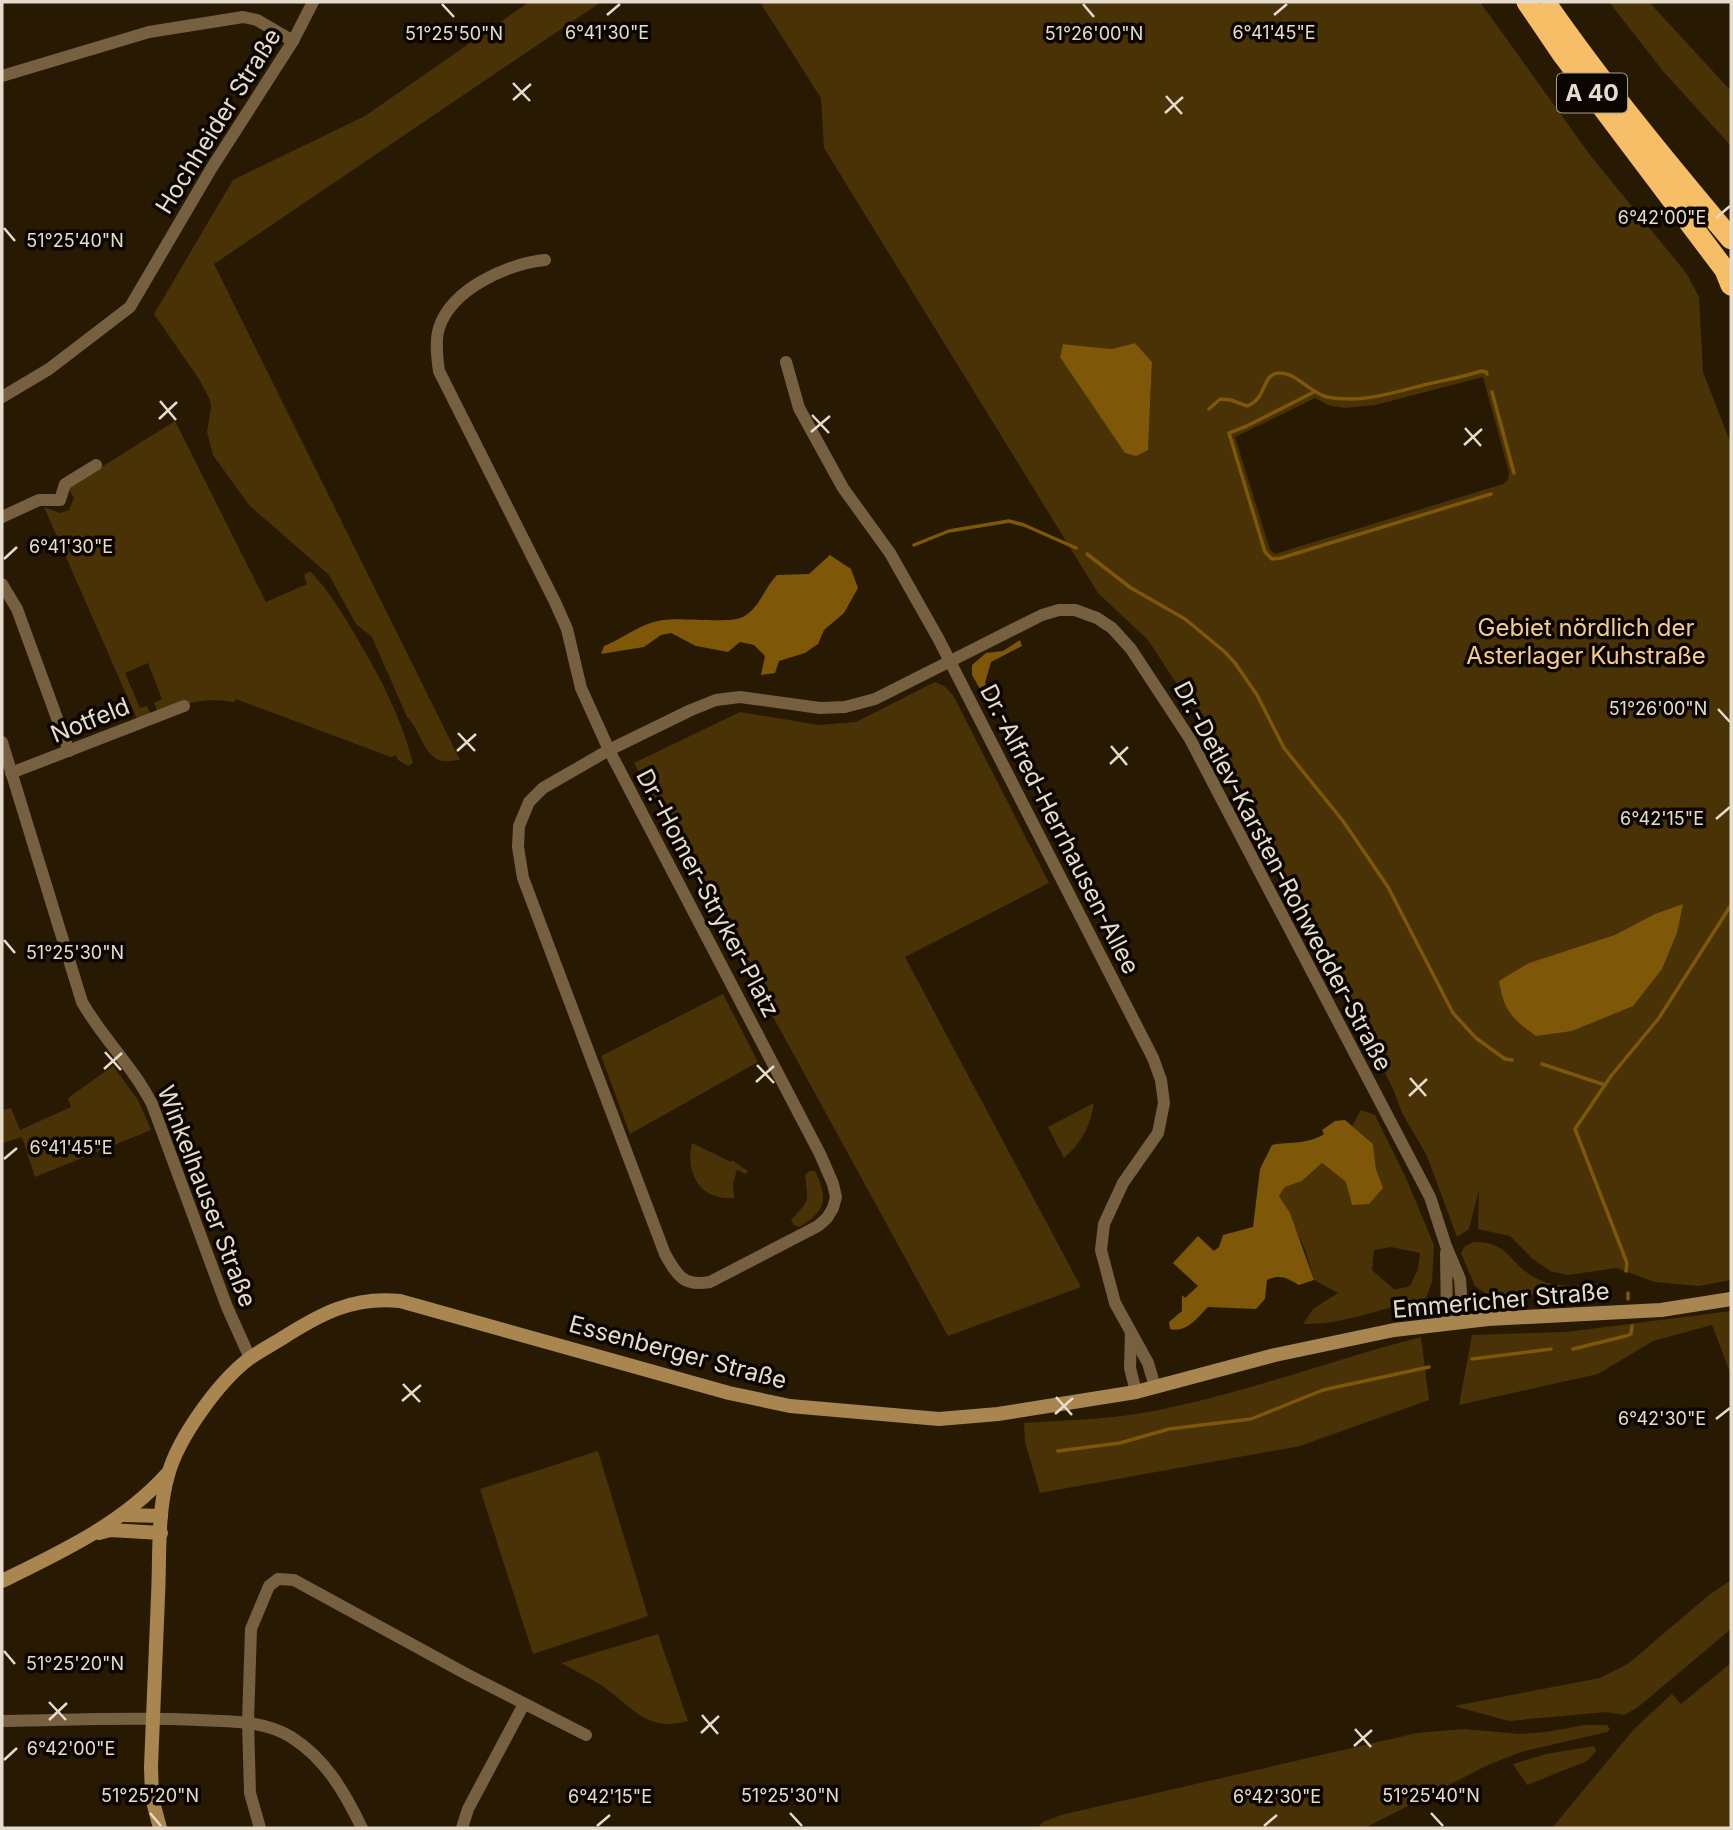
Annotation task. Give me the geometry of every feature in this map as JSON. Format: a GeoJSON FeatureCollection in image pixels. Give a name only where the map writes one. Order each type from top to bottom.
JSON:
{"type":"FeatureCollection","features":[{"type":"Feature","properties":{"kind":"highway","name":"A 40"},"geometry":{"type":"LineString","coordinates":[[1527,2],[1563,55],[1659,181],[1731,258]]}},
{"type":"Feature","properties":{"kind":"highway","name":"A 40"},"geometry":{"type":"LineString","coordinates":[[1545,2],[1578,50],[1642,132],[1731,239]]}},
{"type":"Feature","properties":{"kind":"highway"},"geometry":{"type":"LineString","coordinates":[[1659,181],[1725,270],[1731,285]]}},
{"type":"Feature","properties":{"kind":"main road","name":"Essenberger Straße"},"geometry":{"type":"LineString","coordinates":[[168,1473],[183,1441],[198,1418],[225,1382],[250,1358],[321,1316],[353,1303],[376,1298],[400,1301],[464,1317],[729,1393],[790,1406],[939,1419],[998,1414],[1136,1392],[1275,1355]]}},
{"type":"Feature","properties":{"kind":"main road","name":"Emmericher Straße"},"geometry":{"type":"LineString","coordinates":[[1275,1355],[1355,1337],[1463,1321],[1661,1310],[1731,1299]]}},
{"type":"Feature","properties":{"kind":"main road"},"geometry":{"type":"LineString","coordinates":[[2,1581],[124,1515],[146,1497],[168,1473]]}},
{"type":"Feature","properties":{"kind":"main road"},"geometry":{"type":"LineString","coordinates":[[160,1828],[152,1798],[153,1718],[161,1516],[168,1473]]}},
{"type":"Feature","properties":{"kind":"main road"},"geometry":{"type":"LineString","coordinates":[[124,1515],[161,1516]]}},
{"type":"Feature","properties":{"kind":"main road"},"geometry":{"type":"LineString","coordinates":[[91,1535],[110,1530],[161,1532]]}},
{"type":"Feature","properties":{"kind":"street","name":"Hochheider Straße"},"geometry":{"type":"LineString","coordinates":[[2,397],[49,369],[131,307],[211,169],[293,41],[313,2]]}},
{"type":"Feature","properties":{"kind":"street"},"geometry":{"type":"LineString","coordinates":[[2,76],[149,32],[243,17],[257,20],[293,41]]}},
{"type":"Feature","properties":{"kind":"street"},"geometry":{"type":"LineString","coordinates":[[545,260],[507,268],[481,281],[459,299],[439,327],[436,349],[439,371],[555,602],[566,629],[581,688],[609,750]]}},
{"type":"Feature","properties":{"kind":"street","name":"Dr.-Alfred-Herrhausen-Allee"},"geometry":{"type":"LineString","coordinates":[[786,362],[800,409],[843,488],[890,553],[949,661],[1136,1023],[1161,1080],[1164,1103],[1158,1133],[1123,1183],[1104,1224],[1101,1250],[1115,1303],[1149,1363],[1155,1387]]}},
{"type":"Feature","properties":{"kind":"street"},"geometry":{"type":"LineString","coordinates":[[2,517],[40,500],[60,500],[65,484],[96,465]]}},
{"type":"Feature","properties":{"kind":"street"},"geometry":{"type":"LineString","coordinates":[[2,584],[17,609],[69,751]]}},
{"type":"Feature","properties":{"kind":"street","name":"Dr.-Detlev-Karsten-Rohwedder-Straße"},"geometry":{"type":"LineString","coordinates":[[770,1057],[829,1174],[836,1197],[833,1208],[818,1226],[710,1282],[695,1284],[675,1271],[665,1254],[523,878],[518,848],[519,826],[529,802],[558,778],[609,750],[691,710],[716,701],[740,698],[820,708],[845,707],[875,699],[1023,623],[1059,610],[1075,610],[1097,618],[1112,628],[1131,649],[1190,739],[1380,1098],[1430,1197],[1460,1279],[1463,1321]]}},
{"type":"Feature","properties":{"kind":"street","name":"Notfeld"},"geometry":{"type":"LineString","coordinates":[[11,773],[184,706]]}},
{"type":"Feature","properties":{"kind":"street","name":"Winkelhauser Straße"},"geometry":{"type":"LineString","coordinates":[[2,742],[82,1002],[96,1027],[138,1078],[152,1104],[227,1307],[250,1358]]}},
{"type":"Feature","properties":{"kind":"street","name":"Dr.-Homer-Stryker-Platz"},"geometry":{"type":"LineString","coordinates":[[609,750],[770,1057]]}},
{"type":"Feature","properties":{"kind":"street","name":"Dr.-Detlev-Karsten-Rohwedder-Straße"},"geometry":{"type":"LineString","coordinates":[[1446,1246],[1447,1323]]}},
{"type":"Feature","properties":{"kind":"street"},"geometry":{"type":"LineString","coordinates":[[1131,1331],[1130,1368],[1136,1392]]}},
{"type":"Feature","properties":{"kind":"street"},"geometry":{"type":"LineString","coordinates":[[260,1828],[250,1793],[248,1722],[251,1629],[269,1586],[278,1578],[295,1580],[586,1735]]}},
{"type":"Feature","properties":{"kind":"street"},"geometry":{"type":"LineString","coordinates":[[462,1828],[468,1810],[524,1704]]}},
{"type":"Feature","properties":{"kind":"street"},"geometry":{"type":"LineString","coordinates":[[2,1721],[153,1718],[248,1722],[274,1729],[292,1738],[316,1756],[337,1780],[362,1828]]}},
{"type":"Feature","properties":{"kind":"green space"},"geometry":{"type":"Polygon","coordinates":[[[529,2],[601,2],[214,264],[460,760],[444,761],[435,758],[426,748],[407,717],[372,637],[356,624],[329,575],[249,505],[213,455],[207,432],[210,400],[199,379],[154,314],[233,180],[365,116],[529,2]]]}},
{"type":"Feature","properties":{"kind":"green space","name":"Gebiet nördlich der Asterlager Kuhstraße"},"geometry":{"type":"Polygon","coordinates":[[[760,2],[1480,2],[1590,155],[1687,274],[1699,297],[1703,372],[1731,444],[1731,1280],[1699,1286],[1655,1282],[1616,1268],[1568,1275],[1550,1271],[1533,1259],[1510,1236],[1478,1229],[1479,1190],[1469,1229],[1457,1237],[1427,1156],[1402,1113],[1394,1091],[1336,974],[1226,759],[1148,640],[1098,593],[824,148],[821,98],[760,2]],[[1135,343],[1112,349],[1063,344],[1060,357],[1079,384],[1148,450],[1152,362],[1135,343]],[[1483,377],[1375,405],[1344,408],[1328,405],[1315,398],[1235,437],[1270,550],[1275,554],[1503,484],[1508,480],[1509,472],[1483,377]]]}},
{"type":"Feature","properties":{"kind":"green space"},"geometry":{"type":"Polygon","coordinates":[[[1609,2],[1649,2],[1731,91],[1731,146],[1663,71],[1609,2]]]}},
{"type":"Feature","properties":{"kind":"green space"},"geometry":{"type":"Polygon","coordinates":[[[175,421],[266,602],[307,584],[304,575],[310,571],[339,609],[372,665],[395,712],[413,763],[408,766],[398,760],[396,755],[391,757],[236,699],[234,702],[196,702],[158,712],[154,703],[162,699],[148,663],[125,673],[140,708],[147,706],[151,715],[137,719],[44,507],[60,513],[69,510],[74,498],[68,488],[175,421]]]}},
{"type":"Feature","properties":{"kind":"green space"},"geometry":{"type":"Polygon","coordinates":[[[935,682],[953,695],[1049,883],[905,957],[1081,1287],[948,1336],[634,763],[740,712],[819,725],[856,722],[935,682]]]}},
{"type":"Feature","properties":{"kind":"green space"},"geometry":{"type":"Polygon","coordinates":[[[723,994],[758,1062],[630,1134],[601,1056],[723,994]]]}},
{"type":"Feature","properties":{"kind":"green space"},"geometry":{"type":"Polygon","coordinates":[[[113,1066],[138,1100],[151,1130],[35,1177],[22,1137],[2,1143],[2,1110],[11,1108],[20,1130],[71,1107],[68,1098],[113,1066]]]}},
{"type":"Feature","properties":{"kind":"green space"},"geometry":{"type":"Polygon","coordinates":[[[1094,1103],[1084,1134],[1064,1158],[1048,1127],[1094,1103]]]}},
{"type":"Feature","properties":{"kind":"green space"},"geometry":{"type":"Polygon","coordinates":[[[1361,1110],[1375,1115],[1406,1178],[1434,1245],[1432,1282],[1426,1298],[1349,1319],[1303,1324],[1313,1309],[1338,1293],[1314,1280],[1305,1249],[1279,1196],[1285,1187],[1302,1181],[1322,1163],[1346,1182],[1382,1188],[1373,1144],[1352,1126],[1361,1110]],[[1391,1247],[1374,1250],[1372,1270],[1395,1290],[1410,1286],[1418,1269],[1420,1253],[1391,1247]]]}},
{"type":"Feature","properties":{"kind":"green space"},"geometry":{"type":"Polygon","coordinates":[[[692,1143],[731,1162],[732,1160],[748,1171],[746,1174],[737,1170],[733,1183],[734,1198],[712,1195],[698,1183],[691,1165],[692,1143]]]}},
{"type":"Feature","properties":{"kind":"green space"},"geometry":{"type":"Polygon","coordinates":[[[815,1171],[822,1189],[822,1203],[815,1215],[799,1227],[791,1220],[807,1200],[805,1175],[815,1171]]]}},
{"type":"Feature","properties":{"kind":"green space"},"geometry":{"type":"Polygon","coordinates":[[[1474,1242],[1502,1249],[1525,1271],[1551,1284],[1569,1286],[1605,1283],[1571,1292],[1492,1298],[1475,1286],[1461,1253],[1465,1246],[1474,1242]]]}},
{"type":"Feature","properties":{"kind":"green space"},"geometry":{"type":"Polygon","coordinates":[[[1731,1311],[1731,1375],[1712,1325],[1653,1341],[1598,1374],[1459,1405],[1472,1335],[1566,1332],[1731,1311]]]}},
{"type":"Feature","properties":{"kind":"green space"},"geometry":{"type":"Polygon","coordinates":[[[1421,1337],[1429,1400],[1300,1446],[1040,1493],[1025,1442],[1024,1423],[1113,1417],[1177,1406],[1421,1337]]]}},
{"type":"Feature","properties":{"kind":"green space"},"geometry":{"type":"Polygon","coordinates":[[[598,1451],[648,1616],[533,1654],[480,1489],[598,1451]]]}},
{"type":"Feature","properties":{"kind":"green space"},"geometry":{"type":"Polygon","coordinates":[[[1731,1580],[1731,1629],[1637,1708],[1624,1715],[1606,1712],[1509,1721],[1454,1706],[1600,1678],[1629,1663],[1709,1595],[1731,1580]]]}},
{"type":"Feature","properties":{"kind":"green space"},"geometry":{"type":"Polygon","coordinates":[[[658,1634],[688,1721],[673,1724],[650,1720],[601,1685],[561,1663],[658,1634]]]}},
{"type":"Feature","properties":{"kind":"green space"},"geometry":{"type":"Polygon","coordinates":[[[1731,1663],[1731,1828],[1552,1828],[1634,1729],[1672,1694],[1681,1704],[1731,1663]]]}},
{"type":"Feature","properties":{"kind":"green space"},"geometry":{"type":"Polygon","coordinates":[[[1585,1725],[1607,1725],[1610,1729],[1607,1732],[1521,1752],[1488,1765],[1365,1828],[1037,1828],[1043,1822],[1061,1815],[1417,1733],[1463,1729],[1520,1734],[1585,1725]]]}},
{"type":"Feature","properties":{"kind":"green space"},"geometry":{"type":"Polygon","coordinates":[[[1594,1746],[1596,1751],[1587,1761],[1527,1785],[1513,1764],[1546,1754],[1594,1746]]]}},
{"type":"Feature","properties":{"kind":"shaded area"},"geometry":{"type":"Polygon","coordinates":[[[1135,343],[1152,362],[1148,450],[1136,456],[1125,453],[1060,357],[1063,344],[1112,349],[1135,343]]]}},
{"type":"Feature","properties":{"kind":"shaded area"},"geometry":{"type":"Polygon","coordinates":[[[830,555],[851,569],[858,588],[844,613],[824,630],[818,644],[805,653],[779,661],[775,673],[761,675],[765,656],[754,645],[740,642],[728,652],[696,646],[671,633],[661,635],[644,647],[601,654],[604,646],[655,622],[743,617],[754,608],[777,575],[809,574],[830,555]]]}},
{"type":"Feature","properties":{"kind":"shaded area"},"geometry":{"type":"Polygon","coordinates":[[[1020,640],[1022,646],[991,662],[985,683],[993,696],[987,701],[972,675],[972,665],[986,653],[1003,651],[1020,640]]]}},
{"type":"Feature","properties":{"kind":"shaded area"},"geometry":{"type":"Polygon","coordinates":[[[1683,904],[1677,933],[1662,969],[1633,1006],[1572,1031],[1536,1036],[1510,1013],[1499,981],[1529,963],[1615,935],[1655,914],[1683,904]]]}},
{"type":"Feature","properties":{"kind":"shaded area"},"geometry":{"type":"Polygon","coordinates":[[[1345,1120],[1373,1144],[1376,1169],[1383,1188],[1369,1204],[1352,1205],[1346,1182],[1322,1163],[1302,1181],[1285,1187],[1279,1196],[1290,1213],[1314,1280],[1299,1285],[1291,1280],[1272,1278],[1267,1280],[1265,1299],[1256,1309],[1208,1307],[1187,1327],[1170,1329],[1169,1322],[1182,1311],[1182,1295],[1185,1298],[1198,1286],[1173,1263],[1198,1236],[1214,1251],[1219,1247],[1223,1235],[1253,1227],[1260,1169],[1272,1145],[1311,1140],[1324,1134],[1322,1130],[1335,1121],[1345,1120]]]}},
{"type":"Feature","properties":{"kind":"waterway"},"geometry":{"type":"LineString","coordinates":[[1209,409],[1220,399],[1247,406],[1258,398],[1269,377],[1279,373],[1291,376],[1321,395],[1340,399],[1391,393],[1481,371],[1487,374]]}},
{"type":"Feature","properties":{"kind":"waterway"},"geometry":{"type":"LineString","coordinates":[[1314,392],[1229,433],[1265,552],[1272,559],[1491,494]]}},
{"type":"Feature","properties":{"kind":"waterway"},"geometry":{"type":"LineString","coordinates":[[1492,392],[1514,473]]}},
{"type":"Feature","properties":{"kind":"waterway"},"geometry":{"type":"LineString","coordinates":[[914,545],[949,531],[1009,521],[1076,548]]}},
{"type":"Feature","properties":{"kind":"waterway"},"geometry":{"type":"LineString","coordinates":[[1087,554],[1131,588],[1185,619],[1235,663],[1257,695],[1284,748],[1343,821],[1388,887],[1453,1013],[1476,1038],[1505,1059],[1512,1060]]}},
{"type":"Feature","properties":{"kind":"waterway"},"geometry":{"type":"LineString","coordinates":[[1626,1271],[1627,1263],[1575,1129],[1611,1076],[1659,1018],[1731,905]]}},
{"type":"Feature","properties":{"kind":"waterway"},"geometry":{"type":"LineString","coordinates":[[1542,1064],[1605,1085]]}},
{"type":"Feature","properties":{"kind":"waterway"},"geometry":{"type":"LineString","coordinates":[[1628,1293],[1628,1299]]}},
{"type":"Feature","properties":{"kind":"waterway"},"geometry":{"type":"LineString","coordinates":[[1573,1349],[1626,1336],[1631,1334],[1632,1326]]}},
{"type":"Feature","properties":{"kind":"waterway"},"geometry":{"type":"LineString","coordinates":[[1472,1359],[1551,1349]]}},
{"type":"Feature","properties":{"kind":"waterway"},"geometry":{"type":"LineString","coordinates":[[1058,1451],[1120,1443],[1169,1429],[1251,1419],[1323,1390],[1429,1367]]}}]}
